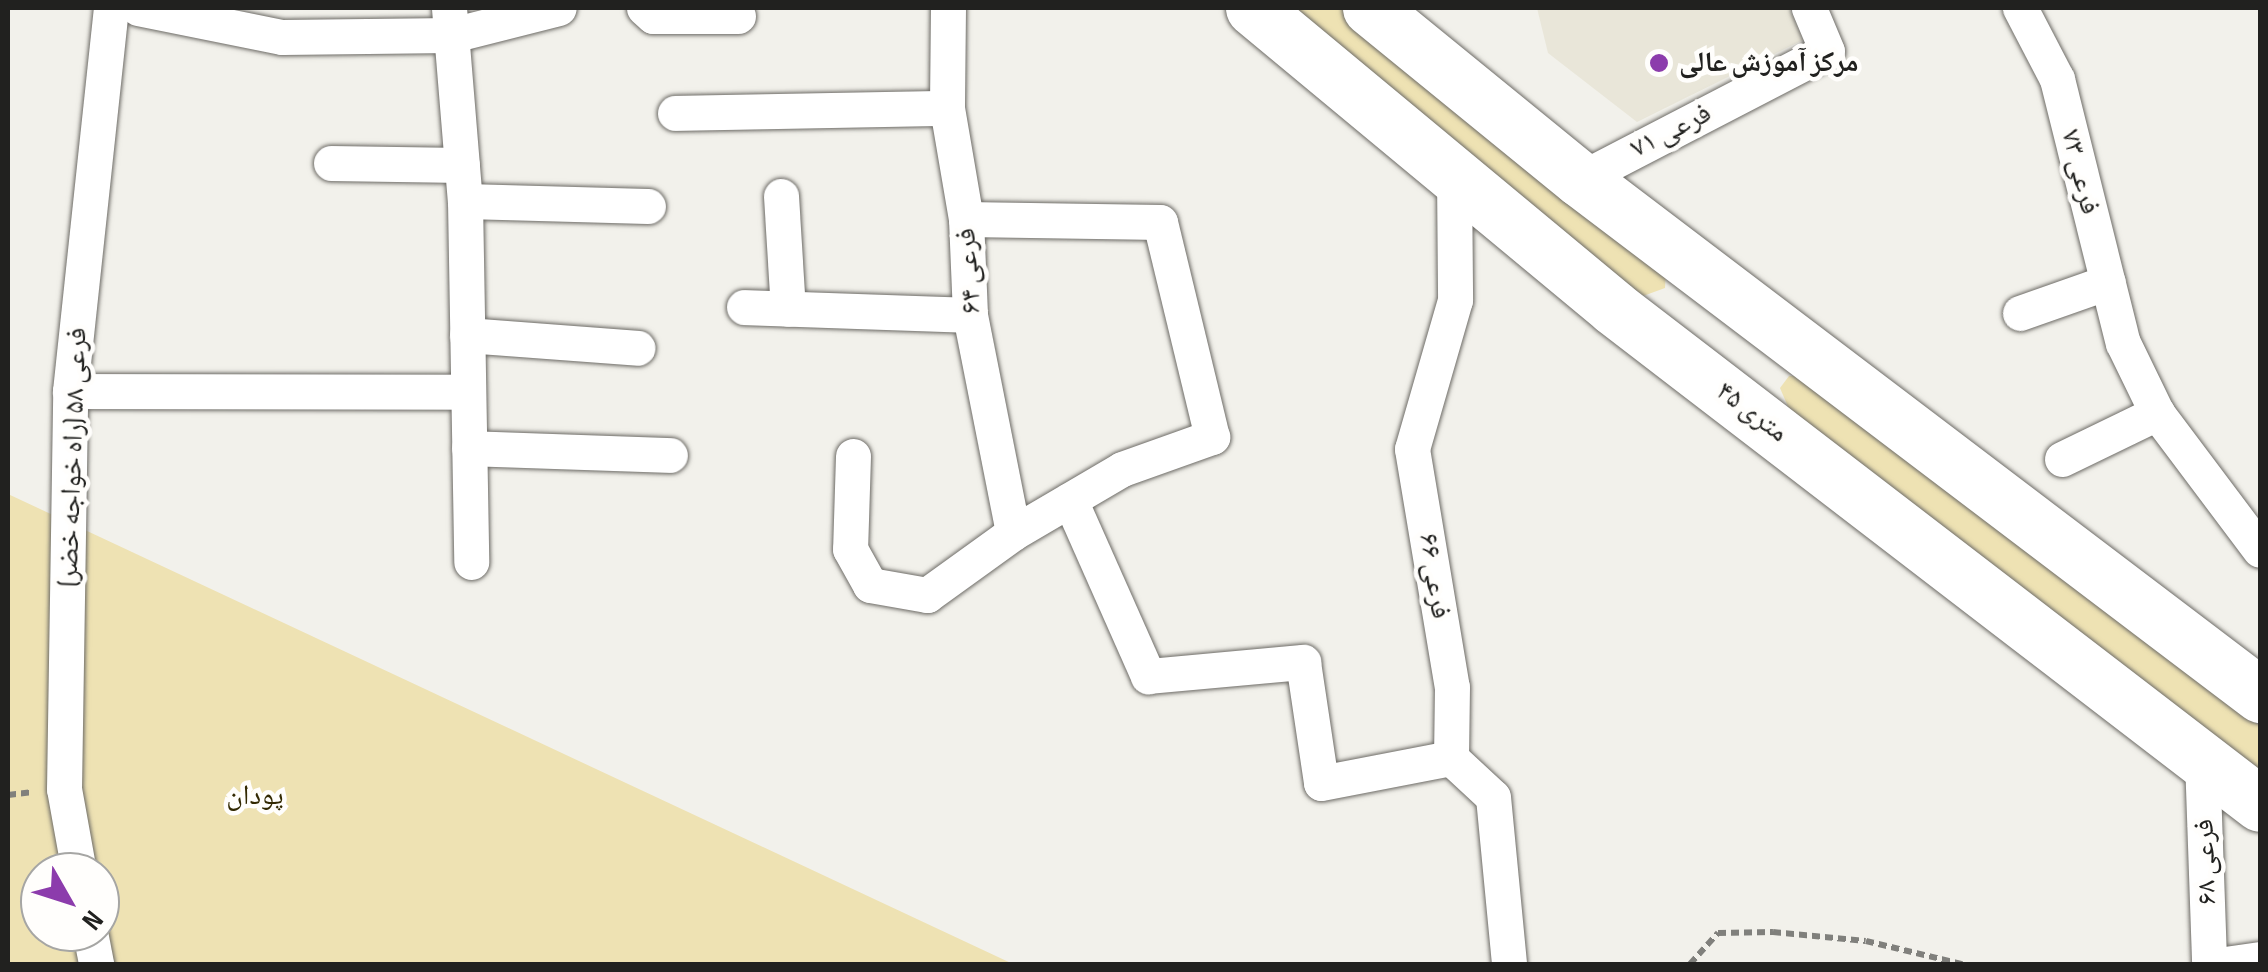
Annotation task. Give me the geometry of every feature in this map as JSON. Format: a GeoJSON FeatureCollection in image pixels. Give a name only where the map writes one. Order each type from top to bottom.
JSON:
{"type":"FeatureCollection","features":[{"type":"Feature","properties":{"kind":"main road","name":"۴۵ متری"},"geometry":{"type":"LineString","coordinates":[[1253,8],[1614,308],[2260,804]]}},
{"type":"Feature","properties":{"kind":"main road"},"geometry":{"type":"LineString","coordinates":[[1370,8],[1580,178],[2260,696]]}},
{"type":"Feature","properties":{"kind":"street","name":"فرعی ۵۸ (راه خواجه خضر)"},"geometry":{"type":"LineString","coordinates":[[75,852],[64,789],[70,391],[111,8]]}},
{"type":"Feature","properties":{"kind":"street"},"geometry":{"type":"LineString","coordinates":[[138,8],[282,37],[559,8]]}},
{"type":"Feature","properties":{"kind":"street"},"geometry":{"type":"LineString","coordinates":[[644,8],[653,16],[738,16]]}},
{"type":"Feature","properties":{"kind":"street","name":"فرعی ۶۴"},"geometry":{"type":"LineString","coordinates":[[948,8],[947,108],[966,219],[970,316],[1013,533]]}},
{"type":"Feature","properties":{"kind":"street","name":"فرعی ۷۱"},"geometry":{"type":"LineString","coordinates":[[1580,178],[1827,51],[1809,8]]}},
{"type":"Feature","properties":{"kind":"street","name":"فرعی ۷۳"},"geometry":{"type":"LineString","coordinates":[[2020,8],[2058,78],[2123,343],[2157,412],[2260,550]]}},
{"type":"Feature","properties":{"kind":"street"},"geometry":{"type":"LineString","coordinates":[[450,21],[465,201],[471,562]]}},
{"type":"Feature","properties":{"kind":"street"},"geometry":{"type":"LineString","coordinates":[[675,113],[947,108]]}},
{"type":"Feature","properties":{"kind":"street"},"geometry":{"type":"LineString","coordinates":[[331,163],[462,165]]}},
{"type":"Feature","properties":{"kind":"street","name":"فرعی ۶۶"},"geometry":{"type":"LineString","coordinates":[[1451,758],[1452,687],[1412,449],[1455,300],[1454,176]]}},
{"type":"Feature","properties":{"kind":"street"},"geometry":{"type":"LineString","coordinates":[[782,196],[788,309]]}},
{"type":"Feature","properties":{"kind":"street"},"geometry":{"type":"LineString","coordinates":[[465,201],[648,206]]}},
{"type":"Feature","properties":{"kind":"street"},"geometry":{"type":"LineString","coordinates":[[852,456],[850,549],[870,585],[927,595],[1013,533],[1122,468],[1212,437],[1160,222],[966,219]]}},
{"type":"Feature","properties":{"kind":"street"},"geometry":{"type":"LineString","coordinates":[[2020,313],[2108,282]]}},
{"type":"Feature","properties":{"kind":"street"},"geometry":{"type":"LineString","coordinates":[[744,306],[970,316]]}},
{"type":"Feature","properties":{"kind":"street"},"geometry":{"type":"LineString","coordinates":[[467,334],[638,348]]}},
{"type":"Feature","properties":{"kind":"street"},"geometry":{"type":"LineString","coordinates":[[70,391],[468,392]]}},
{"type":"Feature","properties":{"kind":"street"},"geometry":{"type":"LineString","coordinates":[[2062,459],[2157,412]]}},
{"type":"Feature","properties":{"kind":"street"},"geometry":{"type":"LineString","coordinates":[[469,448],[670,455]]}},
{"type":"Feature","properties":{"kind":"street"},"geometry":{"type":"LineString","coordinates":[[1070,500],[1148,676],[1303,662],[1321,784],[1451,758],[1492,796],[1509,964]]}},
{"type":"Feature","properties":{"kind":"street","name":"فرعی ۶۸"},"geometry":{"type":"LineString","coordinates":[[2202,758],[2209,964]]}},
{"type":"Feature","properties":{"kind":"street"},"geometry":{"type":"LineString","coordinates":[[2224,964],[2260,959]]}},
{"type":"Feature","properties":{"kind":"path"},"geometry":{"type":"LineString","coordinates":[[1690,964],[1718,933],[1773,932],[1866,941],[1962,964]]}},
{"type":"Feature","properties":{"kind":"shaded area","name":"مرکز آموزش عالی"},"geometry":{"type":"Polygon","coordinates":[[[1537,8],[1789,8],[1803,40],[1637,122],[1548,53],[1537,8]]]}},
{"type":"Feature","properties":{"kind":"green space"},"geometry":{"type":"Polygon","coordinates":[[[1287,8],[1340,8],[1666,267],[1665,288],[1643,296],[1287,8]]]}},
{"type":"Feature","properties":{"kind":"green space"},"geometry":{"type":"Polygon","coordinates":[[[1789,376],[1807,376],[2260,726],[2260,771],[1789,409],[1780,388],[1789,376]]]}},
{"type":"Feature","properties":{"kind":"green space","name":"پودان"},"geometry":{"type":"Polygon","coordinates":[[[8,494],[1013,964],[8,964],[8,494]]]}},
{"type":"Feature","properties":{"kind":"place","name":"مرکز آموزش عالی"},"geometry":{"type":"Point","coordinates":[1659,63]}}]}
